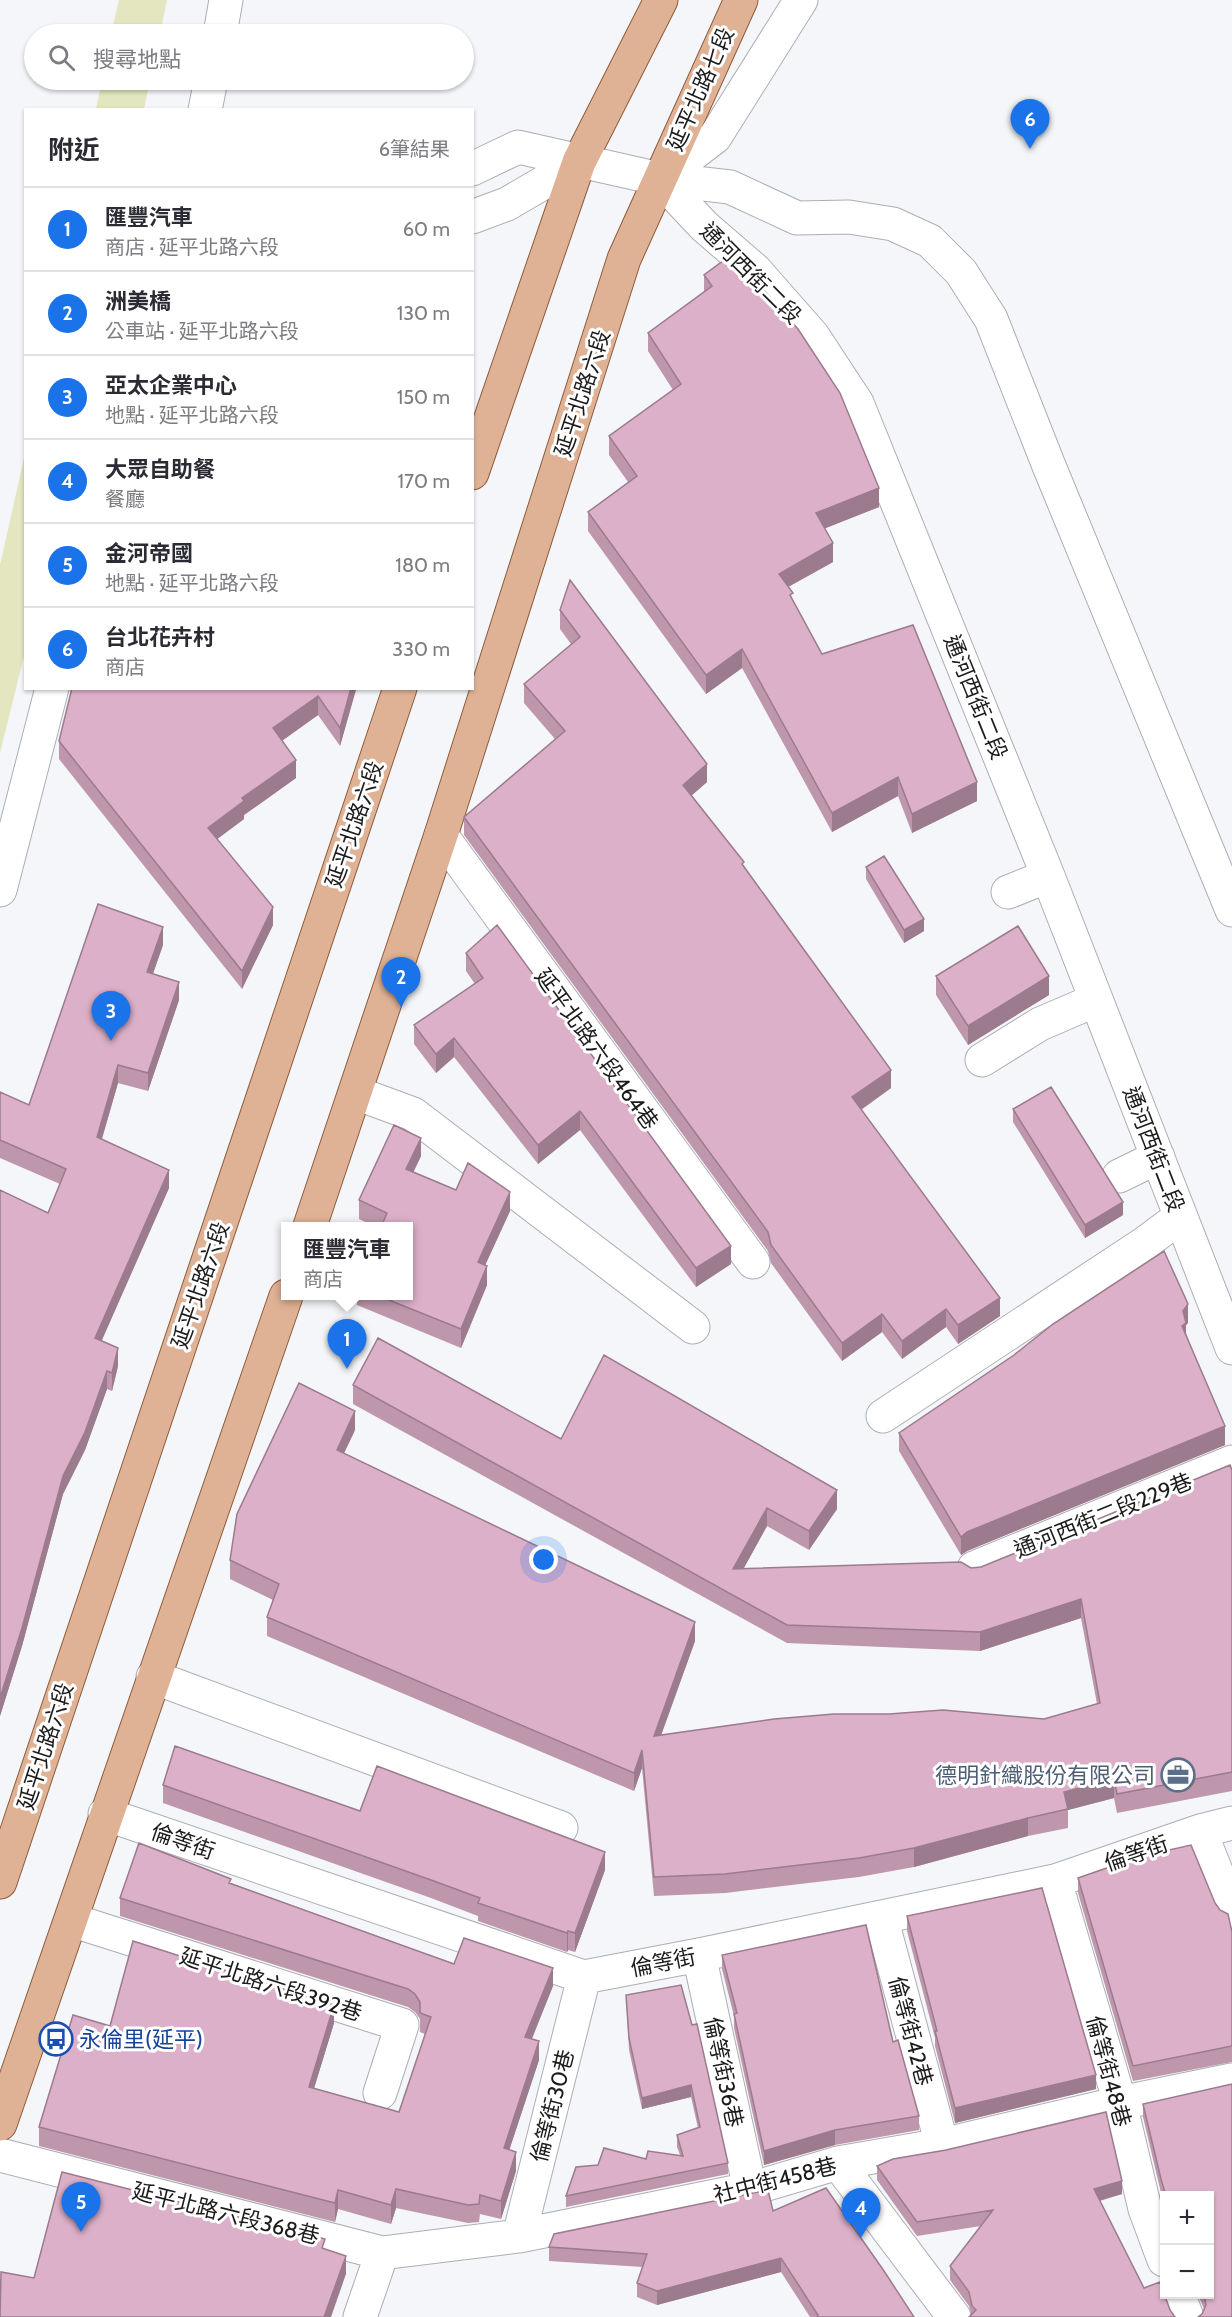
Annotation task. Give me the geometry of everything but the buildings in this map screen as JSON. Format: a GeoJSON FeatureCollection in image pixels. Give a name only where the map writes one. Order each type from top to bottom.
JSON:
{"type":"FeatureCollection","features":[{"type":"Feature","properties":{"kind":"main road"},"geometry":{"type":"LineString","coordinates":[[474,467],[579,162],[661,0]]}},
{"type":"Feature","properties":{"kind":"main road","name":"延平北路七段"},"geometry":{"type":"LineString","coordinates":[[660,179],[741,0]]}},
{"type":"Feature","properties":{"kind":"main road","name":"延平北路六段"},"geometry":{"type":"LineString","coordinates":[[312,1222],[441,835],[624,260],[660,179]]}},
{"type":"Feature","properties":{"kind":"main road","name":"延平北路六段"},"geometry":{"type":"LineString","coordinates":[[0,1881],[399,690]]}},
{"type":"Feature","properties":{"kind":"main road"},"geometry":{"type":"LineString","coordinates":[[0,2124],[71,1920],[105,1814],[285,1300]]}},
{"type":"Feature","properties":{"kind":"street"},"geometry":{"type":"LineString","coordinates":[[222,24],[226,0]]}},
{"type":"Feature","properties":{"kind":"street"},"geometry":{"type":"LineString","coordinates":[[660,179],[715,137],[801,0]]}},
{"type":"Feature","properties":{"kind":"street"},"geometry":{"type":"LineString","coordinates":[[205,108],[209,90]]}},
{"type":"Feature","properties":{"kind":"street"},"geometry":{"type":"LineString","coordinates":[[474,168],[518,147],[660,179],[730,187],[797,218],[849,217],[893,224],[930,241],[961,272],[991,319],[1053,477],[1232,910]]}},
{"type":"Feature","properties":{"kind":"street"},"geometry":{"type":"LineString","coordinates":[[474,216],[507,204],[579,162]]}},
{"type":"Feature","properties":{"kind":"street","name":"通河西街二段"},"geometry":{"type":"LineString","coordinates":[[660,179],[704,226],[755,270],[813,336],[857,403],[1048,876],[1232,1348]]}},
{"type":"Feature","properties":{"kind":"street"},"geometry":{"type":"LineString","coordinates":[[0,890],[51,690]]}},
{"type":"Feature","properties":{"kind":"street","name":"延平北路六段464巷"},"geometry":{"type":"LineString","coordinates":[[441,835],[753,1262]]}},
{"type":"Feature","properties":{"kind":"street"},"geometry":{"type":"LineString","coordinates":[[1008,892],[1048,876]]}},
{"type":"Feature","properties":{"kind":"street"},"geometry":{"type":"LineString","coordinates":[[982,1060],[1040,1024],[1096,1000]]}},
{"type":"Feature","properties":{"kind":"street"},"geometry":{"type":"LineString","coordinates":[[356,1093],[413,1114],[693,1327]]}},
{"type":"Feature","properties":{"kind":"street"},"geometry":{"type":"LineString","coordinates":[[1119,1176],[1158,1157]]}},
{"type":"Feature","properties":{"kind":"street"},"geometry":{"type":"LineString","coordinates":[[884,1416],[1145,1243],[1180,1216]]}},
{"type":"Feature","properties":{"kind":"street","name":"通河西街二段229巷"},"geometry":{"type":"LineString","coordinates":[[974,1568],[1232,1462]]}},
{"type":"Feature","properties":{"kind":"street"},"geometry":{"type":"LineString","coordinates":[[153,1677],[561,1828]]}},
{"type":"Feature","properties":{"kind":"street","name":"倫等街"},"geometry":{"type":"LineString","coordinates":[[105,1814],[584,1977],[1055,1881],[1200,1831],[1232,1823]]}},
{"type":"Feature","properties":{"kind":"street"},"geometry":{"type":"LineString","coordinates":[[1200,1831],[1232,1911]]}},
{"type":"Feature","properties":{"kind":"street","name":"倫等街48巷"},"geometry":{"type":"LineString","coordinates":[[1055,1881],[1120,2103],[1145,2209],[1160,2249]]}},
{"type":"Feature","properties":{"kind":"street","name":"倫等街42巷"},"geometry":{"type":"LineString","coordinates":[[881,1917],[942,2145]]}},
{"type":"Feature","properties":{"kind":"street","name":"延平北路六段392巷"},"geometry":{"type":"LineString","coordinates":[[71,1920],[402,2025],[380,2093]]}},
{"type":"Feature","properties":{"kind":"street","name":"倫等街36巷"},"geometry":{"type":"LineString","coordinates":[[699,1955],[750,2189]]}},
{"type":"Feature","properties":{"kind":"street","name":"倫等街30巷"},"geometry":{"type":"LineString","coordinates":[[519,2236],[584,1977]]}},
{"type":"Feature","properties":{"kind":"street","name":"社中街458巷"},"geometry":{"type":"LineString","coordinates":[[382,2253],[519,2236],[750,2189],[838,2163],[942,2145],[1120,2103],[1232,2080]]}},
{"type":"Feature","properties":{"kind":"street","name":"延平北路六段368巷"},"geometry":{"type":"LineString","coordinates":[[0,2156],[382,2253]]}},
{"type":"Feature","properties":{"kind":"street"},"geometry":{"type":"LineString","coordinates":[[838,2163],[954,2317]]}},
{"type":"Feature","properties":{"kind":"street"},"geometry":{"type":"LineString","coordinates":[[360,2317],[382,2253]]}},
{"type":"Feature","properties":{"kind":"street"},"geometry":{"type":"LineString","coordinates":[[1180,2299],[1187,2317]]}},
{"type":"Feature","properties":{"kind":"green space"},"geometry":{"type":"Polygon","coordinates":[[[119,0],[167,0],[162,24],[113,24],[119,0]]]}},
{"type":"Feature","properties":{"kind":"green space"},"geometry":{"type":"Polygon","coordinates":[[[100,90],[148,90],[144,108],[96,108],[100,90]]]}},
{"type":"Feature","properties":{"kind":"green space"},"geometry":{"type":"Polygon","coordinates":[[[24,458],[24,656],[0,753],[0,565],[24,458]]]}},
{"type":"Feature","properties":{"kind":"place","name":"台北花卉村"},"geometry":{"type":"Point","coordinates":[1030,149]}},
{"type":"Feature","properties":{"kind":"place","name":"洲美橋"},"geometry":{"type":"Point","coordinates":[401,1007]}},
{"type":"Feature","properties":{"kind":"place","name":"亞太企業中心"},"geometry":{"type":"Point","coordinates":[111,1041]}},
{"type":"Feature","properties":{"kind":"place","name":"匯豐汽車"},"geometry":{"type":"Point","coordinates":[347,1369]}},
{"type":"Feature","properties":{"kind":"place","name":"德明針織股份有限公司"},"geometry":{"type":"Point","coordinates":[1178,1775]}},
{"type":"Feature","properties":{"kind":"place","name":"永倫里(延平)"},"geometry":{"type":"Point","coordinates":[56,2039]}},
{"type":"Feature","properties":{"kind":"place","name":"金河帝國"},"geometry":{"type":"Point","coordinates":[81,2232]}},
{"type":"Feature","properties":{"kind":"place","name":"大眾自助餐"},"geometry":{"type":"Point","coordinates":[861,2238]}}]}
